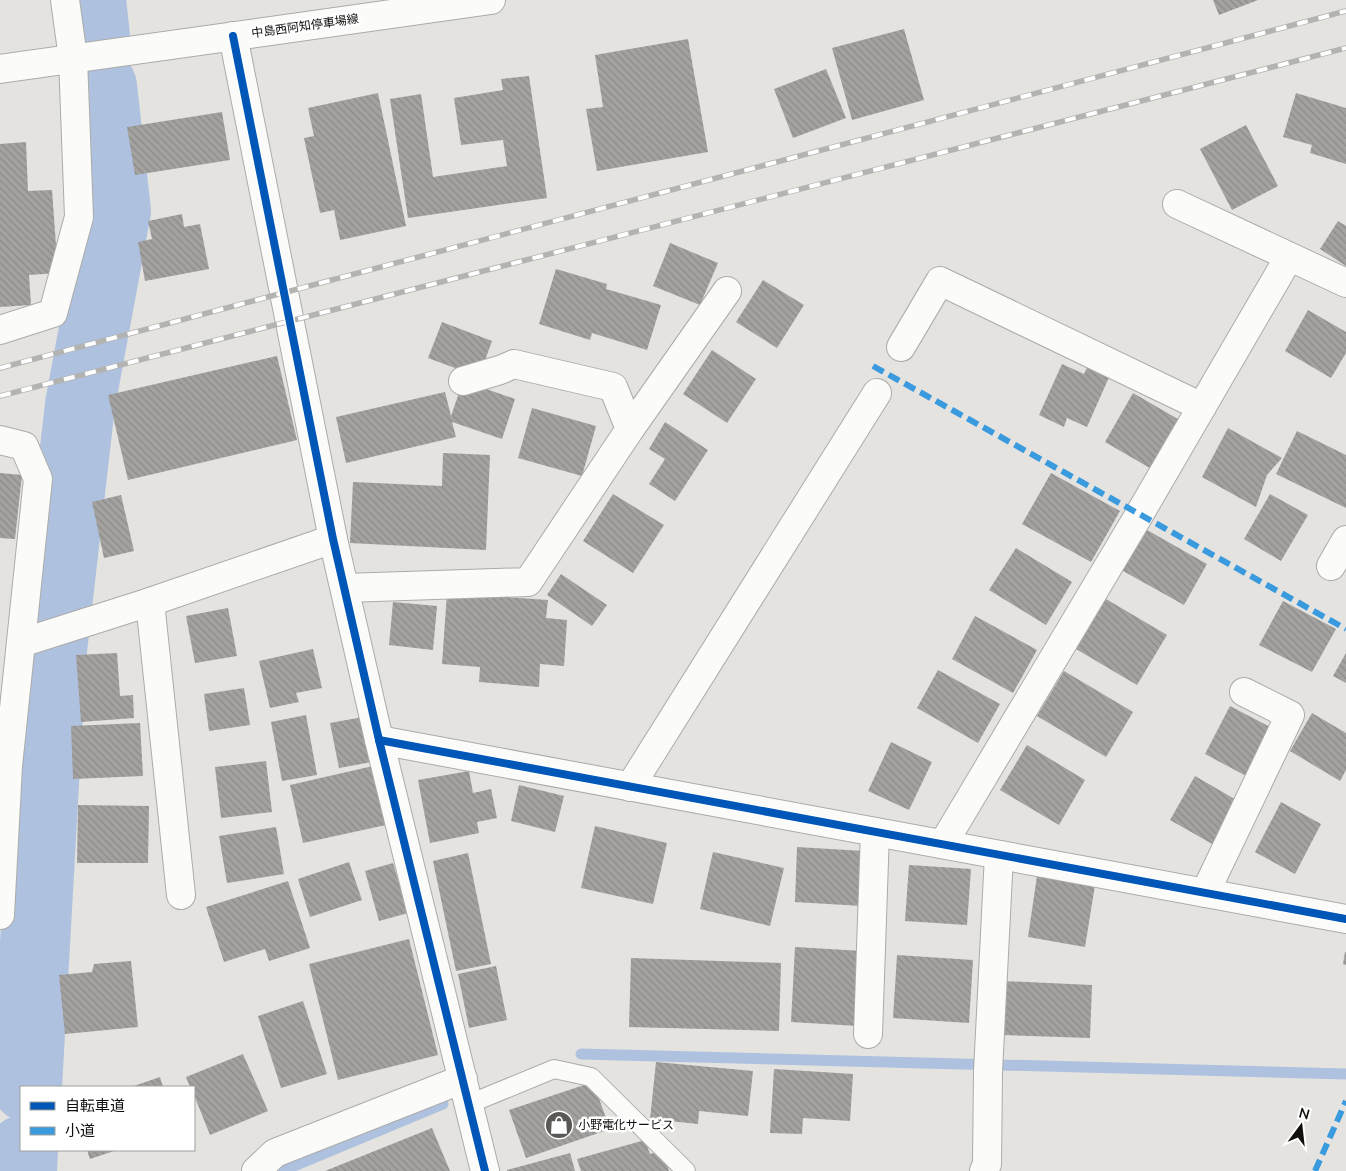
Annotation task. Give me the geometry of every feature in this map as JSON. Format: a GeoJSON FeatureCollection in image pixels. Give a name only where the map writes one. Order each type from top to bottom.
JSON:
{"type":"FeatureCollection","features":[{"type":"Feature","properties":{"kind":"street"},"geometry":{"type":"LineString","coordinates":[[0,330],[53,313],[79,217],[73,58],[65,0]]}},
{"type":"Feature","properties":{"kind":"street","name":"中島西阿知停車場線"},"geometry":{"type":"LineString","coordinates":[[0,69],[491,0]]}},
{"type":"Feature","properties":{"kind":"street"},"geometry":{"type":"LineString","coordinates":[[233,36],[334,539],[379,740],[485,1171]]}},
{"type":"Feature","properties":{"kind":"street"},"geometry":{"type":"LineString","coordinates":[[1177,204],[1346,282]]}},
{"type":"Feature","properties":{"kind":"street"},"geometry":{"type":"LineString","coordinates":[[943,844],[1289,257]]}},
{"type":"Feature","properties":{"kind":"street"},"geometry":{"type":"LineString","coordinates":[[901,347],[940,281],[1202,407]]}},
{"type":"Feature","properties":{"kind":"street"},"geometry":{"type":"LineString","coordinates":[[345,588],[528,582],[630,429],[727,291]]}},
{"type":"Feature","properties":{"kind":"street"},"geometry":{"type":"LineString","coordinates":[[463,381],[514,364],[613,387],[630,429]]}},
{"type":"Feature","properties":{"kind":"street"},"geometry":{"type":"LineString","coordinates":[[630,787],[877,393]]}},
{"type":"Feature","properties":{"kind":"street"},"geometry":{"type":"LineString","coordinates":[[0,440],[24,446],[38,479],[29,641],[8,766],[0,915]]}},
{"type":"Feature","properties":{"kind":"street"},"geometry":{"type":"LineString","coordinates":[[29,641],[334,539]]}},
{"type":"Feature","properties":{"kind":"street"},"geometry":{"type":"LineString","coordinates":[[1331,566],[1346,540]]}},
{"type":"Feature","properties":{"kind":"street"},"geometry":{"type":"LineString","coordinates":[[150,602],[180,895]]}},
{"type":"Feature","properties":{"kind":"street"},"geometry":{"type":"LineString","coordinates":[[1205,893],[1290,715],[1244,692]]}},
{"type":"Feature","properties":{"kind":"street"},"geometry":{"type":"LineString","coordinates":[[379,740],[1346,919]]}},
{"type":"Feature","properties":{"kind":"street"},"geometry":{"type":"LineString","coordinates":[[868,1034],[874,832]]}},
{"type":"Feature","properties":{"kind":"street"},"geometry":{"type":"LineString","coordinates":[[984,1171],[987,1164],[988,1064],[999,855]]}},
{"type":"Feature","properties":{"kind":"street"},"geometry":{"type":"LineString","coordinates":[[256,1171],[275,1153],[466,1091]]}},
{"type":"Feature","properties":{"kind":"lane"},"geometry":{"type":"LineString","coordinates":[[466,1091],[554,1069],[591,1077],[686,1171]]}},
{"type":"Feature","properties":{"kind":"building"},"geometry":{"type":"Polygon","coordinates":[[[1213,0],[1258,0],[1219,15],[1213,0]]]}},
{"type":"Feature","properties":{"kind":"building"},"geometry":{"type":"Polygon","coordinates":[[[904,29],[924,100],[852,120],[832,48],[904,29]]]}},
{"type":"Feature","properties":{"kind":"building"},"geometry":{"type":"Polygon","coordinates":[[[688,39],[708,152],[597,171],[586,109],[603,107],[595,55],[688,39]]]}},
{"type":"Feature","properties":{"kind":"building"},"geometry":{"type":"Polygon","coordinates":[[[826,69],[846,118],[793,138],[774,89],[826,69]]]}},
{"type":"Feature","properties":{"kind":"building"},"geometry":{"type":"Polygon","coordinates":[[[529,76],[547,198],[408,218],[390,99],[421,94],[433,177],[507,166],[503,140],[461,145],[454,98],[503,90],[501,79],[529,76]]]}},
{"type":"Feature","properties":{"kind":"building"},"geometry":{"type":"Polygon","coordinates":[[[378,93],[406,226],[340,240],[334,210],[320,213],[304,138],[314,136],[308,108],[378,93]]]}},
{"type":"Feature","properties":{"kind":"building"},"geometry":{"type":"Polygon","coordinates":[[[1296,93],[1346,108],[1346,164],[1310,153],[1312,145],[1283,137],[1296,93]]]}},
{"type":"Feature","properties":{"kind":"building"},"geometry":{"type":"Polygon","coordinates":[[[222,112],[230,160],[135,175],[127,127],[222,112]]]}},
{"type":"Feature","properties":{"kind":"building"},"geometry":{"type":"Polygon","coordinates":[[[1246,125],[1278,186],[1232,210],[1200,149],[1246,125]]]}},
{"type":"Feature","properties":{"kind":"building"},"geometry":{"type":"Polygon","coordinates":[[[26,142],[28,191],[52,190],[58,273],[29,275],[31,305],[0,307],[0,144],[26,142]]]}},
{"type":"Feature","properties":{"kind":"building"},"geometry":{"type":"Polygon","coordinates":[[[182,214],[184,227],[200,224],[209,269],[145,281],[138,242],[152,239],[148,221],[182,214]]]}},
{"type":"Feature","properties":{"kind":"building"},"geometry":{"type":"Polygon","coordinates":[[[1338,221],[1346,226],[1346,266],[1320,249],[1338,221]]]}},
{"type":"Feature","properties":{"kind":"building"},"geometry":{"type":"Polygon","coordinates":[[[670,243],[718,263],[700,305],[653,286],[670,243]]]}},
{"type":"Feature","properties":{"kind":"building"},"geometry":{"type":"Polygon","coordinates":[[[556,269],[607,284],[606,289],[661,305],[647,350],[592,333],[590,340],[539,324],[556,269]]]}},
{"type":"Feature","properties":{"kind":"building"},"geometry":{"type":"Polygon","coordinates":[[[763,280],[804,305],[777,348],[736,322],[763,280]]]}},
{"type":"Feature","properties":{"kind":"building"},"geometry":{"type":"Polygon","coordinates":[[[1308,310],[1346,332],[1346,353],[1331,378],[1285,351],[1308,310]]]}},
{"type":"Feature","properties":{"kind":"building"},"geometry":{"type":"Polygon","coordinates":[[[442,322],[492,341],[479,377],[428,358],[442,322]]]}},
{"type":"Feature","properties":{"kind":"building"},"geometry":{"type":"Polygon","coordinates":[[[712,350],[756,379],[727,423],[683,394],[712,350]]]}},
{"type":"Feature","properties":{"kind":"building"},"geometry":{"type":"Polygon","coordinates":[[[277,356],[297,440],[128,480],[108,395],[277,356]]]}},
{"type":"Feature","properties":{"kind":"building"},"geometry":{"type":"Polygon","coordinates":[[[1062,364],[1084,374],[1088,365],[1110,375],[1087,427],[1067,418],[1064,427],[1039,415],[1062,364]]]}},
{"type":"Feature","properties":{"kind":"building"},"geometry":{"type":"Polygon","coordinates":[[[463,381],[515,399],[502,439],[452,422],[456,437],[346,463],[336,417],[445,392],[451,416],[463,381]]]}},
{"type":"Feature","properties":{"kind":"building"},"geometry":{"type":"Polygon","coordinates":[[[1133,393],[1183,422],[1155,471],[1105,442],[1133,393]]]}},
{"type":"Feature","properties":{"kind":"building"},"geometry":{"type":"Polygon","coordinates":[[[532,408],[596,426],[582,476],[518,458],[532,408]]]}},
{"type":"Feature","properties":{"kind":"building"},"geometry":{"type":"Polygon","coordinates":[[[665,422],[708,450],[675,501],[649,484],[665,459],[649,449],[665,422]]]}},
{"type":"Feature","properties":{"kind":"building"},"geometry":{"type":"Polygon","coordinates":[[[1228,428],[1282,458],[1267,475],[1256,507],[1202,477],[1228,428]]]}},
{"type":"Feature","properties":{"kind":"building"},"geometry":{"type":"Polygon","coordinates":[[[1297,431],[1346,455],[1346,508],[1276,474],[1297,431]]]}},
{"type":"Feature","properties":{"kind":"building"},"geometry":{"type":"Polygon","coordinates":[[[443,453],[490,455],[486,550],[350,543],[353,482],[442,486],[443,453]]]}},
{"type":"Feature","properties":{"kind":"building"},"geometry":{"type":"Polygon","coordinates":[[[0,473],[22,475],[15,539],[0,538],[0,473]]]}},
{"type":"Feature","properties":{"kind":"building"},"geometry":{"type":"Polygon","coordinates":[[[1051,473],[1120,511],[1091,562],[1022,524],[1051,473]]]}},
{"type":"Feature","properties":{"kind":"building"},"geometry":{"type":"Polygon","coordinates":[[[613,494],[664,525],[633,573],[583,541],[613,494]]]}},
{"type":"Feature","properties":{"kind":"building"},"geometry":{"type":"Polygon","coordinates":[[[1270,494],[1308,515],[1281,561],[1244,539],[1270,494]]]}},
{"type":"Feature","properties":{"kind":"building"},"geometry":{"type":"Polygon","coordinates":[[[121,495],[134,551],[104,558],[92,502],[121,495]]]}},
{"type":"Feature","properties":{"kind":"building"},"geometry":{"type":"Polygon","coordinates":[[[1140,526],[1207,564],[1184,605],[1116,567],[1140,526]]]}},
{"type":"Feature","properties":{"kind":"building"},"geometry":{"type":"Polygon","coordinates":[[[1016,548],[1072,582],[1046,625],[989,590],[1016,548]]]}},
{"type":"Feature","properties":{"kind":"building"},"geometry":{"type":"Polygon","coordinates":[[[561,574],[607,605],[592,626],[547,595],[561,574]]]}},
{"type":"Feature","properties":{"kind":"building"},"geometry":{"type":"Polygon","coordinates":[[[447,593],[548,600],[546,618],[567,620],[564,666],[540,664],[539,687],[479,682],[480,667],[442,664],[447,593]]]}},
{"type":"Feature","properties":{"kind":"building"},"geometry":{"type":"Polygon","coordinates":[[[1106,599],[1167,635],[1137,685],[1076,649],[1106,599]]]}},
{"type":"Feature","properties":{"kind":"building"},"geometry":{"type":"Polygon","coordinates":[[[1283,601],[1336,629],[1312,672],[1259,645],[1283,601]]]}},
{"type":"Feature","properties":{"kind":"building"},"geometry":{"type":"Polygon","coordinates":[[[393,602],[437,606],[433,650],[389,645],[393,602]]]}},
{"type":"Feature","properties":{"kind":"building"},"geometry":{"type":"Polygon","coordinates":[[[228,608],[237,656],[195,663],[186,616],[228,608]]]}},
{"type":"Feature","properties":{"kind":"building"},"geometry":{"type":"Polygon","coordinates":[[[975,616],[1037,650],[1013,693],[952,659],[975,616]]]}},
{"type":"Feature","properties":{"kind":"building"},"geometry":{"type":"Polygon","coordinates":[[[313,649],[322,688],[296,693],[299,702],[270,708],[259,661],[313,649]]]}},
{"type":"Feature","properties":{"kind":"building"},"geometry":{"type":"Polygon","coordinates":[[[117,653],[120,696],[133,695],[134,718],[81,722],[76,655],[117,653]]]}},
{"type":"Feature","properties":{"kind":"building"},"geometry":{"type":"Polygon","coordinates":[[[1346,653],[1346,683],[1333,676],[1346,653]]]}},
{"type":"Feature","properties":{"kind":"building"},"geometry":{"type":"Polygon","coordinates":[[[938,670],[1000,704],[978,743],[917,708],[938,670]]]}},
{"type":"Feature","properties":{"kind":"building"},"geometry":{"type":"Polygon","coordinates":[[[1064,671],[1133,712],[1106,757],[1037,716],[1064,671]]]}},
{"type":"Feature","properties":{"kind":"building"},"geometry":{"type":"Polygon","coordinates":[[[244,688],[250,725],[209,731],[204,694],[244,688]]]}},
{"type":"Feature","properties":{"kind":"building"},"geometry":{"type":"Polygon","coordinates":[[[1230,706],[1274,729],[1248,777],[1205,754],[1230,706]]]}},
{"type":"Feature","properties":{"kind":"building"},"geometry":{"type":"Polygon","coordinates":[[[1312,713],[1346,733],[1346,770],[1340,781],[1290,751],[1312,713]]]}},
{"type":"Feature","properties":{"kind":"building"},"geometry":{"type":"Polygon","coordinates":[[[306,715],[317,775],[282,781],[271,722],[306,715]]]}},
{"type":"Feature","properties":{"kind":"building"},"geometry":{"type":"Polygon","coordinates":[[[363,717],[372,762],[339,768],[330,723],[363,717]]]}},
{"type":"Feature","properties":{"kind":"building"},"geometry":{"type":"Polygon","coordinates":[[[140,723],[143,776],[73,779],[71,726],[140,723]]]}},
{"type":"Feature","properties":{"kind":"building"},"geometry":{"type":"Polygon","coordinates":[[[891,742],[932,762],[909,810],[868,791],[891,742]]]}},
{"type":"Feature","properties":{"kind":"building"},"geometry":{"type":"Polygon","coordinates":[[[1027,745],[1085,780],[1059,825],[1000,790],[1027,745]]]}},
{"type":"Feature","properties":{"kind":"building"},"geometry":{"type":"Polygon","coordinates":[[[266,761],[272,812],[221,818],[215,767],[266,761]]]}},
{"type":"Feature","properties":{"kind":"building"},"geometry":{"type":"Polygon","coordinates":[[[373,766],[386,825],[303,843],[290,785],[373,766]]]}},
{"type":"Feature","properties":{"kind":"building"},"geometry":{"type":"Polygon","coordinates":[[[469,771],[473,793],[491,789],[497,818],[477,822],[479,833],[430,843],[418,780],[469,771]]]}},
{"type":"Feature","properties":{"kind":"building"},"geometry":{"type":"Polygon","coordinates":[[[1195,776],[1238,801],[1214,845],[1170,820],[1195,776]]]}},
{"type":"Feature","properties":{"kind":"building"},"geometry":{"type":"Polygon","coordinates":[[[519,785],[564,796],[555,832],[511,821],[519,785]]]}},
{"type":"Feature","properties":{"kind":"building"},"geometry":{"type":"Polygon","coordinates":[[[1281,802],[1321,824],[1295,874],[1255,852],[1281,802]]]}},
{"type":"Feature","properties":{"kind":"building"},"geometry":{"type":"Polygon","coordinates":[[[78,805],[149,806],[148,863],[77,863],[78,805]]]}},
{"type":"Feature","properties":{"kind":"building"},"geometry":{"type":"Polygon","coordinates":[[[595,826],[667,843],[653,904],[581,888],[595,826]]]}},
{"type":"Feature","properties":{"kind":"building"},"geometry":{"type":"Polygon","coordinates":[[[276,827],[284,874],[227,883],[219,836],[276,827]]]}},
{"type":"Feature","properties":{"kind":"building"},"geometry":{"type":"Polygon","coordinates":[[[797,847],[864,851],[862,906],[795,902],[797,847]]]}},
{"type":"Feature","properties":{"kind":"building"},"geometry":{"type":"Polygon","coordinates":[[[713,852],[784,868],[770,926],[700,909],[713,852]]]}},
{"type":"Feature","properties":{"kind":"building"},"geometry":{"type":"Polygon","coordinates":[[[468,853],[491,964],[456,971],[433,861],[468,853]]]}},
{"type":"Feature","properties":{"kind":"building"},"geometry":{"type":"Polygon","coordinates":[[[349,862],[362,900],[310,917],[298,879],[349,862]]]}},
{"type":"Feature","properties":{"kind":"building"},"geometry":{"type":"Polygon","coordinates":[[[393,863],[408,913],[379,921],[365,871],[393,863]]]}},
{"type":"Feature","properties":{"kind":"building"},"geometry":{"type":"Polygon","coordinates":[[[909,865],[971,869],[967,925],[905,921],[909,865]]]}},
{"type":"Feature","properties":{"kind":"building"},"geometry":{"type":"Polygon","coordinates":[[[1037,876],[1095,885],[1085,947],[1028,937],[1037,876]]]}},
{"type":"Feature","properties":{"kind":"building"},"geometry":{"type":"Polygon","coordinates":[[[288,881],[310,948],[269,961],[265,949],[224,962],[206,907],[288,881]]]}},
{"type":"Feature","properties":{"kind":"building"},"geometry":{"type":"Polygon","coordinates":[[[409,939],[438,1055],[338,1080],[309,964],[409,939]]]}},
{"type":"Feature","properties":{"kind":"building"},"geometry":{"type":"Polygon","coordinates":[[[795,947],[862,951],[858,1026],[791,1022],[795,947]]]}},
{"type":"Feature","properties":{"kind":"building"},"geometry":{"type":"Polygon","coordinates":[[[1346,952],[1346,965],[1343,964],[1346,952]]]}},
{"type":"Feature","properties":{"kind":"building"},"geometry":{"type":"Polygon","coordinates":[[[897,955],[973,960],[969,1023],[893,1018],[897,955]]]}},
{"type":"Feature","properties":{"kind":"building"},"geometry":{"type":"Polygon","coordinates":[[[631,958],[781,963],[779,1031],[629,1027],[631,958]]]}},
{"type":"Feature","properties":{"kind":"building"},"geometry":{"type":"Polygon","coordinates":[[[131,961],[138,1027],[65,1034],[59,975],[92,972],[94,964],[131,961]]]}},
{"type":"Feature","properties":{"kind":"building"},"geometry":{"type":"Polygon","coordinates":[[[496,966],[507,1020],[469,1028],[458,974],[496,966]]]}},
{"type":"Feature","properties":{"kind":"building"},"geometry":{"type":"Polygon","coordinates":[[[1003,981],[1092,985],[1090,1038],[1001,1035],[1003,981]]]}},
{"type":"Feature","properties":{"kind":"building"},"geometry":{"type":"Polygon","coordinates":[[[303,1001],[327,1074],[281,1088],[258,1016],[303,1001]]]}},
{"type":"Feature","properties":{"kind":"building"},"geometry":{"type":"Polygon","coordinates":[[[243,1054],[268,1111],[210,1135],[195,1098],[195,1086],[190,1086],[186,1077],[243,1054]]]}},
{"type":"Feature","properties":{"kind":"building"},"geometry":{"type":"Polygon","coordinates":[[[656,1062],[753,1071],[748,1116],[699,1111],[698,1124],[650,1119],[656,1062]]]}},
{"type":"Feature","properties":{"kind":"building"},"geometry":{"type":"Polygon","coordinates":[[[774,1069],[853,1074],[850,1121],[803,1118],[802,1134],[770,1133],[774,1069]]]}},
{"type":"Feature","properties":{"kind":"building"},"geometry":{"type":"Polygon","coordinates":[[[160,1077],[163,1086],[134,1086],[160,1077]]]}},
{"type":"Feature","properties":{"kind":"building"},"geometry":{"type":"Polygon","coordinates":[[[593,1082],[610,1129],[526,1158],[509,1110],[593,1082]]]}},
{"type":"Feature","properties":{"kind":"building"},"geometry":{"type":"Polygon","coordinates":[[[432,1128],[450,1171],[325,1171],[432,1128]]]}},
{"type":"Feature","properties":{"kind":"building"},"geometry":{"type":"Polygon","coordinates":[[[645,1140],[650,1154],[663,1150],[669,1171],[581,1171],[577,1159],[645,1140]]]}},
{"type":"Feature","properties":{"kind":"building"},"geometry":{"type":"Polygon","coordinates":[[[87,1151],[114,1151],[90,1159],[87,1151]]]}},
{"type":"Feature","properties":{"kind":"building"},"geometry":{"type":"Polygon","coordinates":[[[570,1153],[575,1171],[507,1171],[507,1170],[570,1153]]]}},
{"type":"Feature","properties":{"kind":"waterway"},"geometry":{"type":"LineString","coordinates":[[91,0],[95,36]]}},
{"type":"Feature","properties":{"kind":"waterway"},"geometry":{"type":"LineString","coordinates":[[27,1086],[51,659],[80,405],[116,211],[102,86]]}},
{"type":"Feature","properties":{"kind":"waterway"},"geometry":{"type":"LineString","coordinates":[[581,1054],[1346,1074]]}},
{"type":"Feature","properties":{"kind":"waterway"},"geometry":{"type":"LineString","coordinates":[[282,1171],[443,1104]]}},
{"type":"Feature","properties":{"kind":"waterway"},"geometry":{"type":"LineString","coordinates":[[22,1171],[23,1151]]}},
{"type":"Feature","properties":{"kind":"railway"},"geometry":{"type":"LineString","coordinates":[[0,368],[1346,11]]}},
{"type":"Feature","properties":{"kind":"railway"},"geometry":{"type":"LineString","coordinates":[[0,396],[1346,48]]}},
{"type":"Feature","properties":{"kind":"marked path"},"geometry":{"type":"LineString","coordinates":[[873,366],[1346,629]]}},
{"type":"Feature","properties":{"kind":"marked path"},"geometry":{"type":"LineString","coordinates":[[1315,1171],[1346,1101]]}},
{"type":"Feature","properties":{"kind":"cycle path"},"geometry":{"type":"LineString","coordinates":[[233,36],[333,539],[379,740],[485,1171]]}},
{"type":"Feature","properties":{"kind":"cycle path"},"geometry":{"type":"LineString","coordinates":[[379,740],[1346,919]]}},
{"type":"Feature","properties":{"kind":"place","name":"小野電化サービス"},"geometry":{"type":"Point","coordinates":[559,1125]}}]}
